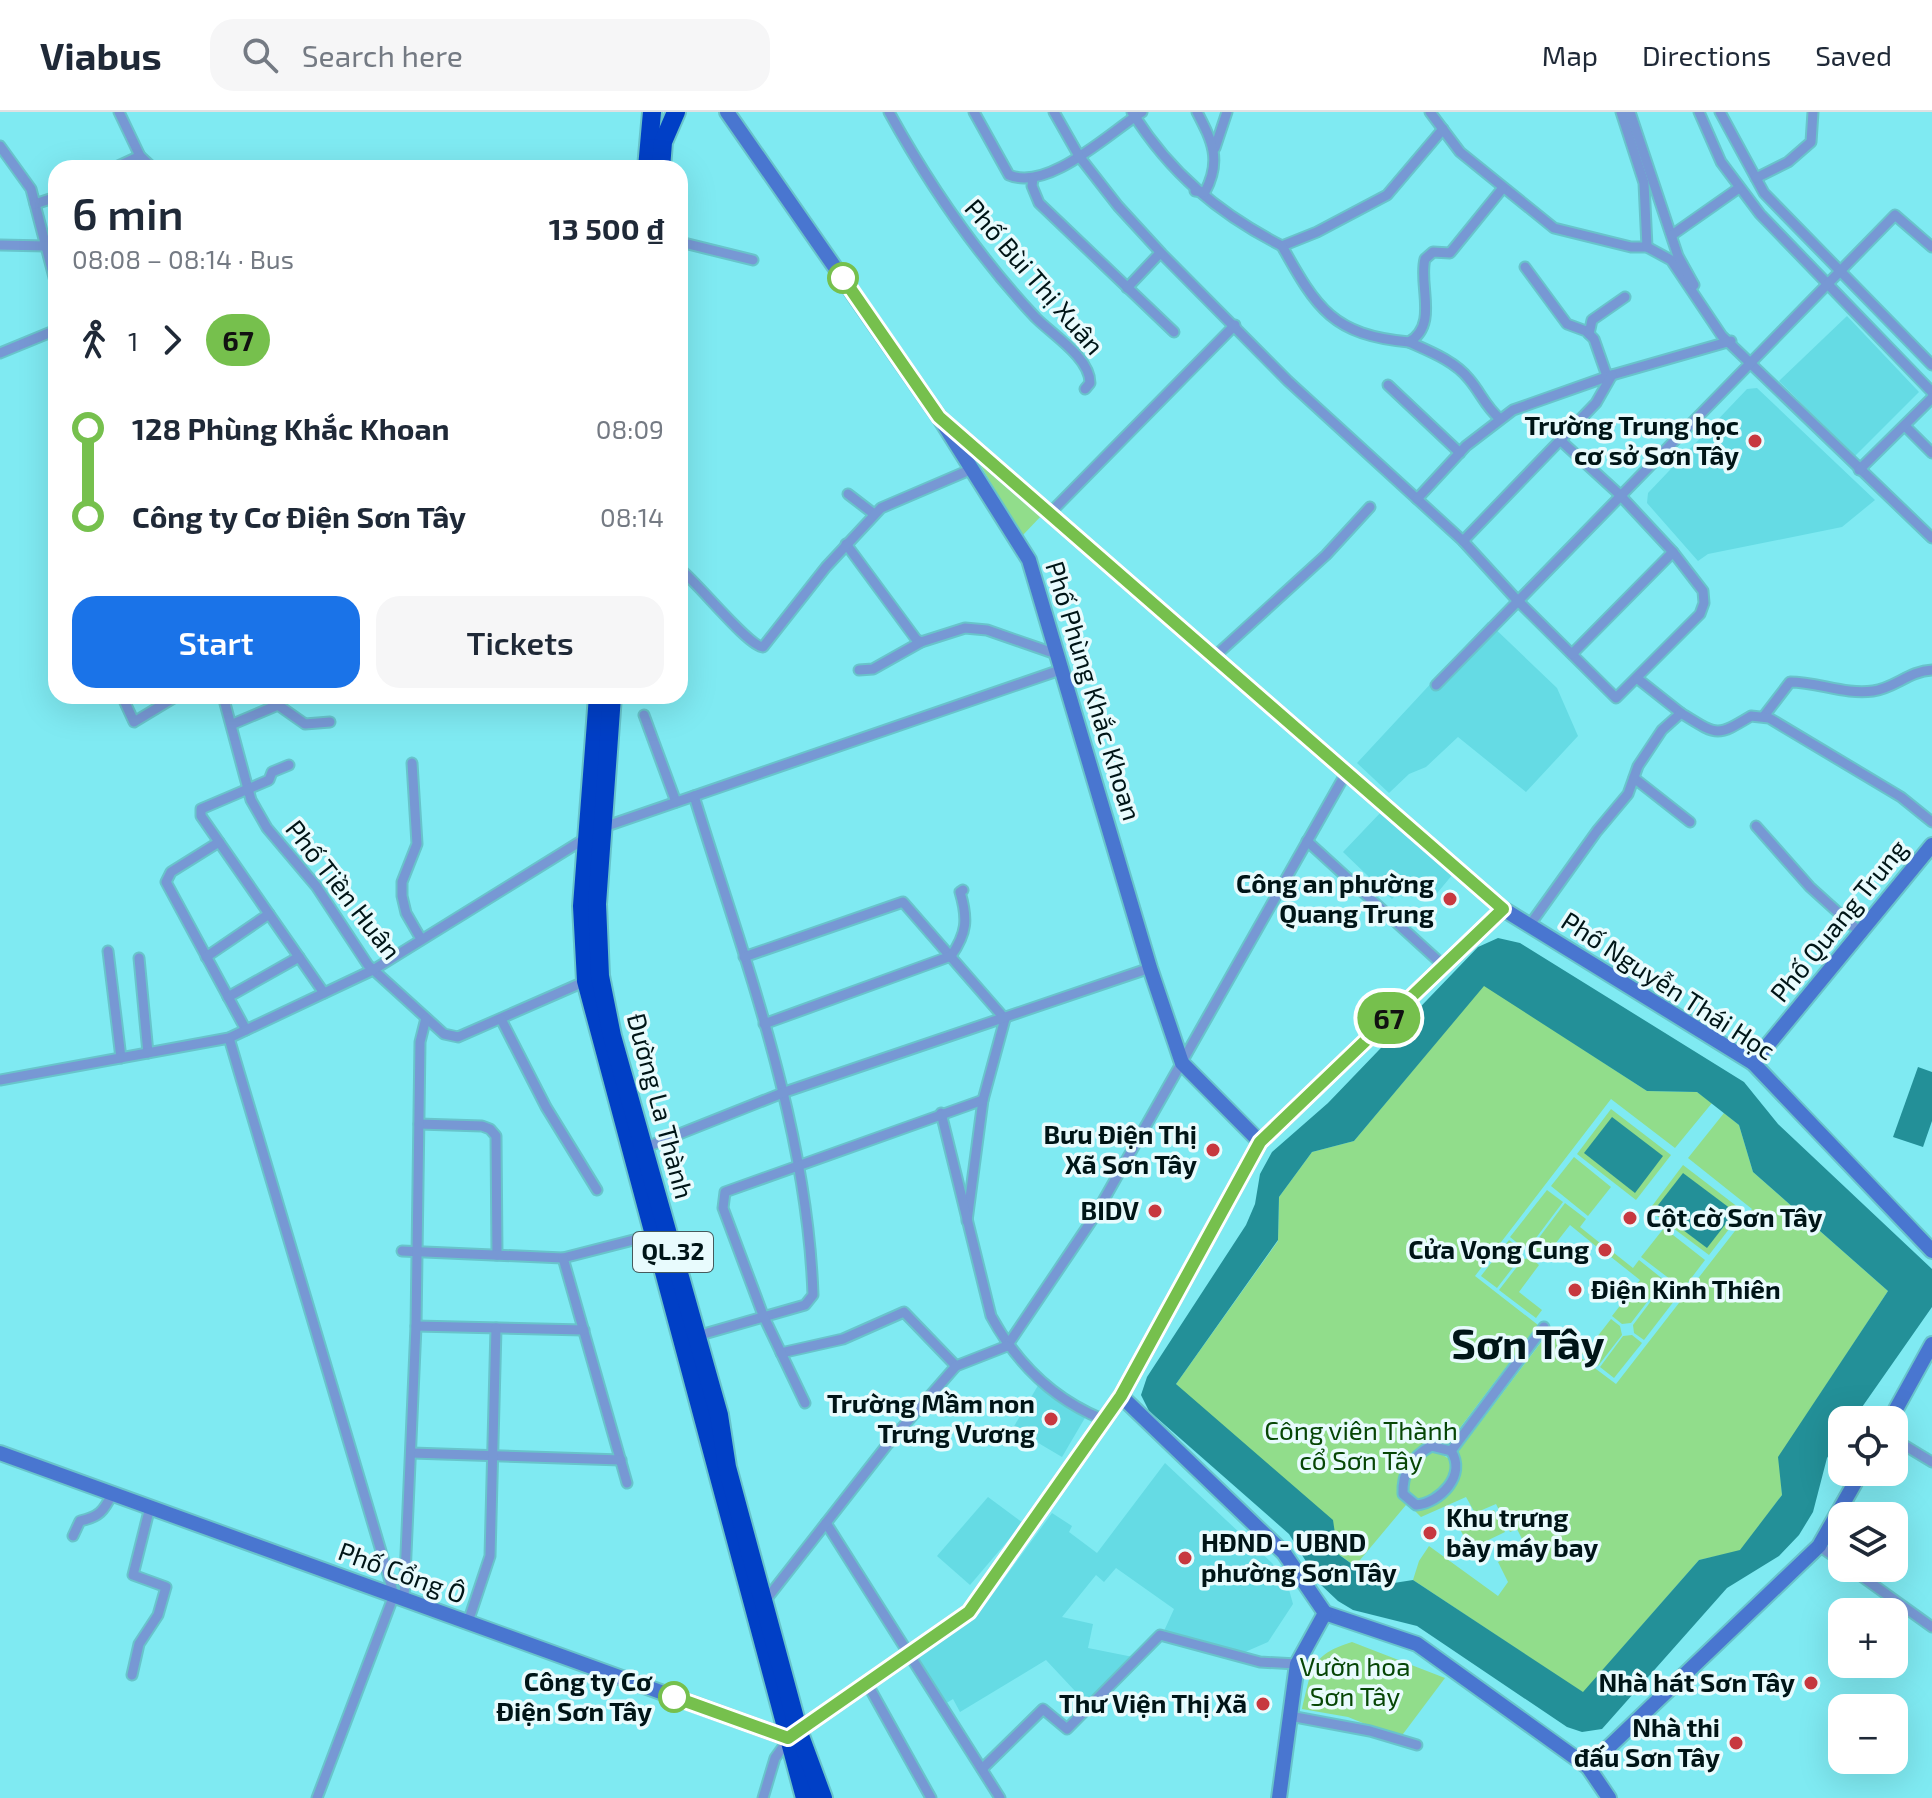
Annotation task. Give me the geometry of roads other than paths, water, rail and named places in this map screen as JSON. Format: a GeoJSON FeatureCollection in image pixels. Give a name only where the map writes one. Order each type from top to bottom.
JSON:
{"type":"FeatureCollection","features":[{"type":"Feature","properties":{"kind":"highway"},"geometry":{"type":"LineString","coordinates":[[648,160],[652,112]]}},
{"type":"Feature","properties":{"kind":"highway"},"geometry":{"type":"LineString","coordinates":[[662,160],[663,142],[676,112]]}},
{"type":"Feature","properties":{"kind":"highway","name":"Đường La Thành"},"geometry":{"type":"LineString","coordinates":[[598,704],[593,833],[600,976],[644,1148],[719,1415],[727,1467],[765,1601],[805,1798]]}},
{"type":"Feature","properties":{"kind":"highway","name":"Đường La Thành"},"geometry":{"type":"LineString","coordinates":[[611,704],[582,906],[586,981],[653,1235],[794,1735],[823,1798]]}},
{"type":"Feature","properties":{"kind":"main road","name":"Phố Nguyễn Thái Học"},"geometry":{"type":"LineString","coordinates":[[731,113],[939,417],[969,451],[1049,514],[1503,909],[1753,1063],[1932,1251]]}},
{"type":"Feature","properties":{"kind":"main road","name":"Phố Phùng Khắc Khoan"},"geometry":{"type":"LineString","coordinates":[[969,451],[972,469],[1029,560],[1150,968],[1182,1063],[1260,1142]]}},
{"type":"Feature","properties":{"kind":"main road","name":"Phố Quang Trung"},"geometry":{"type":"LineString","coordinates":[[1753,1063],[1932,845]]}},
{"type":"Feature","properties":{"kind":"main road"},"geometry":{"type":"LineString","coordinates":[[794,1735],[969,1612],[1121,1396],[1260,1142],[1503,909]]}},
{"type":"Feature","properties":{"kind":"main road"},"geometry":{"type":"LineString","coordinates":[[1898,1406],[1932,1344]]}},
{"type":"Feature","properties":{"kind":"main road"},"geometry":{"type":"LineString","coordinates":[[1121,1396],[1284,1553],[1325,1613],[1417,1644],[1588,1767],[1609,1798]]}},
{"type":"Feature","properties":{"kind":"main road","name":"Phố Cổng Ô"},"geometry":{"type":"LineString","coordinates":[[0,1453],[468,1622],[794,1735]]}},
{"type":"Feature","properties":{"kind":"main road"},"geometry":{"type":"LineString","coordinates":[[1588,1767],[1819,1546],[1853,1486]]}},
{"type":"Feature","properties":{"kind":"main road"},"geometry":{"type":"LineString","coordinates":[[1279,1798],[1297,1664],[1325,1613]]}},
{"type":"Feature","properties":{"kind":"street"},"geometry":{"type":"LineString","coordinates":[[119,112],[144,160]]}},
{"type":"Feature","properties":{"kind":"street","name":"Phố Bùi Thị Xuân"},"geometry":{"type":"LineString","coordinates":[[889,112],[927,181],[981,257],[1072,351],[1089,374],[1090,383],[1085,389]]}},
{"type":"Feature","properties":{"kind":"street"},"geometry":{"type":"LineString","coordinates":[[974,112],[1009,175],[1033,178],[1079,156],[1136,113],[1149,139],[1195,191],[1245,227],[1282,246],[1314,301],[1326,313],[1360,334],[1409,342],[1430,351],[1469,378],[1484,405],[1500,419]]}},
{"type":"Feature","properties":{"kind":"street"},"geometry":{"type":"LineString","coordinates":[[1054,112],[1079,156],[1160,253],[1288,381],[1463,541],[1516,599],[1616,698],[1700,614],[1704,603],[1703,591],[1673,552],[1619,494],[1560,440]]}},
{"type":"Feature","properties":{"kind":"street"},"geometry":{"type":"LineString","coordinates":[[1197,112],[1215,148]]}},
{"type":"Feature","properties":{"kind":"street"},"geometry":{"type":"LineString","coordinates":[[1195,191],[1205,192],[1208,185],[1215,148],[1227,112]]}},
{"type":"Feature","properties":{"kind":"street"},"geometry":{"type":"LineString","coordinates":[[1430,112],[1460,152],[1554,228],[1631,247],[1647,247],[1671,260],[1729,343],[1932,538]]}},
{"type":"Feature","properties":{"kind":"street"},"geometry":{"type":"LineString","coordinates":[[1621,112],[1644,183],[1647,247]]}},
{"type":"Feature","properties":{"kind":"street"},"geometry":{"type":"LineString","coordinates":[[1417,499],[1460,453],[1500,419],[1543,398],[1610,375],[1733,340],[1701,297],[1678,256],[1630,112]]}},
{"type":"Feature","properties":{"kind":"street"},"geometry":{"type":"LineString","coordinates":[[1699,112],[1721,162],[1739,188],[1826,285],[1932,392]]}},
{"type":"Feature","properties":{"kind":"street"},"geometry":{"type":"LineString","coordinates":[[1720,112],[1764,193],[1932,365]]}},
{"type":"Feature","properties":{"kind":"street"},"geometry":{"type":"LineString","coordinates":[[1756,178],[1788,162],[1811,142],[1813,112]]}},
{"type":"Feature","properties":{"kind":"street"},"geometry":{"type":"LineString","coordinates":[[1282,246],[1317,232],[1387,195],[1443,129]]}},
{"type":"Feature","properties":{"kind":"street"},"geometry":{"type":"LineString","coordinates":[[0,146],[28,181],[48,254]]}},
{"type":"Feature","properties":{"kind":"street"},"geometry":{"type":"LineString","coordinates":[[131,160],[140,156]]}},
{"type":"Feature","properties":{"kind":"street"},"geometry":{"type":"LineString","coordinates":[[1033,178],[1032,186],[1039,203],[1174,332]]}},
{"type":"Feature","properties":{"kind":"street"},"geometry":{"type":"LineString","coordinates":[[1672,235],[1739,188]]}},
{"type":"Feature","properties":{"kind":"street"},"geometry":{"type":"LineString","coordinates":[[1409,342],[1417,335],[1426,311],[1425,259],[1433,252],[1450,253],[1502,189]]}},
{"type":"Feature","properties":{"kind":"street"},"geometry":{"type":"LineString","coordinates":[[35,204],[48,200]]}},
{"type":"Feature","properties":{"kind":"street"},"geometry":{"type":"LineString","coordinates":[[1436,685],[1516,599],[1826,285],[1841,274],[1895,215],[1932,247]]}},
{"type":"Feature","properties":{"kind":"street"},"geometry":{"type":"LineString","coordinates":[[688,244],[753,260]]}},
{"type":"Feature","properties":{"kind":"street"},"geometry":{"type":"LineString","coordinates":[[0,245],[46,246]]}},
{"type":"Feature","properties":{"kind":"street"},"geometry":{"type":"LineString","coordinates":[[1127,288],[1160,253]]}},
{"type":"Feature","properties":{"kind":"street"},"geometry":{"type":"LineString","coordinates":[[1525,267],[1567,324],[1589,334],[1610,375]]}},
{"type":"Feature","properties":{"kind":"street"},"geometry":{"type":"LineString","coordinates":[[1589,334],[1592,320],[1625,297]]}},
{"type":"Feature","properties":{"kind":"street"},"geometry":{"type":"LineString","coordinates":[[1049,514],[1235,325]]}},
{"type":"Feature","properties":{"kind":"street"},"geometry":{"type":"LineString","coordinates":[[0,353],[48,333]]}},
{"type":"Feature","properties":{"kind":"street"},"geometry":{"type":"LineString","coordinates":[[1463,541],[1596,403],[1610,375]]}},
{"type":"Feature","properties":{"kind":"street"},"geometry":{"type":"LineString","coordinates":[[1388,385],[1460,453]]}},
{"type":"Feature","properties":{"kind":"street"},"geometry":{"type":"LineString","coordinates":[[1859,470],[1932,398]]}},
{"type":"Feature","properties":{"kind":"street"},"geometry":{"type":"LineString","coordinates":[[1906,427],[1932,453]]}},
{"type":"Feature","properties":{"kind":"street"},"geometry":{"type":"LineString","coordinates":[[688,575],[699,583],[755,647],[763,647],[874,514],[972,469]]}},
{"type":"Feature","properties":{"kind":"street"},"geometry":{"type":"LineString","coordinates":[[848,494],[874,514]]}},
{"type":"Feature","properties":{"kind":"street"},"geometry":{"type":"LineString","coordinates":[[1214,657],[1326,555],[1370,507]]}},
{"type":"Feature","properties":{"kind":"street"},"geometry":{"type":"LineString","coordinates":[[846,544],[921,642]]}},
{"type":"Feature","properties":{"kind":"street"},"geometry":{"type":"LineString","coordinates":[[1572,654],[1673,552]]}},
{"type":"Feature","properties":{"kind":"street"},"geometry":{"type":"LineString","coordinates":[[859,670],[873,669],[921,642],[965,628],[987,630],[1061,662]]}},
{"type":"Feature","properties":{"kind":"street"},"geometry":{"type":"LineString","coordinates":[[0,1080],[229,1038],[373,970],[593,833],[1061,662]]}},
{"type":"Feature","properties":{"kind":"street"},"geometry":{"type":"LineString","coordinates":[[1764,716],[1790,682],[1871,691],[1886,688],[1910,674],[1932,670]]}},
{"type":"Feature","properties":{"kind":"street"},"geometry":{"type":"LineString","coordinates":[[1638,679],[1681,713],[1719,731],[1733,730],[1751,716],[1764,716],[1840,759],[1932,822]]}},
{"type":"Feature","properties":{"kind":"street"},"geometry":{"type":"LineString","coordinates":[[126,704],[134,722],[164,704]]}},
{"type":"Feature","properties":{"kind":"street","name":"Phố Tiền Huân"},"geometry":{"type":"LineString","coordinates":[[226,704],[248,787],[267,828],[316,886],[373,970],[426,1018],[451,1037],[501,1019],[586,981]]}},
{"type":"Feature","properties":{"kind":"street"},"geometry":{"type":"LineString","coordinates":[[233,724],[278,705],[305,724],[330,722]]}},
{"type":"Feature","properties":{"kind":"street"},"geometry":{"type":"LineString","coordinates":[[1529,926],[1597,831],[1628,794],[1662,730],[1681,713]]}},
{"type":"Feature","properties":{"kind":"street"},"geometry":{"type":"LineString","coordinates":[[644,715],[676,802]]}},
{"type":"Feature","properties":{"kind":"street"},"geometry":{"type":"LineString","coordinates":[[412,763],[417,844],[402,882],[402,896],[406,913],[421,939]]}},
{"type":"Feature","properties":{"kind":"street"},"geometry":{"type":"LineString","coordinates":[[289,765],[272,772],[269,780],[201,809],[201,816],[324,993]]}},
{"type":"Feature","properties":{"kind":"street"},"geometry":{"type":"LineString","coordinates":[[765,1601],[887,1445],[956,1366],[1007,1346],[1094,1217],[1346,773]]}},
{"type":"Feature","properties":{"kind":"street"},"geometry":{"type":"LineString","coordinates":[[1634,778],[1690,822]]}},
{"type":"Feature","properties":{"kind":"street"},"geometry":{"type":"LineString","coordinates":[[694,796],[785,1092],[799,1164],[813,1295],[805,1305],[697,1336]]}},
{"type":"Feature","properties":{"kind":"street"},"geometry":{"type":"LineString","coordinates":[[1756,826],[1810,887],[1862,934]]}},
{"type":"Feature","properties":{"kind":"street"},"geometry":{"type":"LineString","coordinates":[[1307,841],[1444,966]]}},
{"type":"Feature","properties":{"kind":"street"},"geometry":{"type":"LineString","coordinates":[[219,842],[167,876],[166,882],[246,1030]]}},
{"type":"Feature","properties":{"kind":"street"},"geometry":{"type":"LineString","coordinates":[[764,1024],[951,956],[965,936],[967,922],[960,892],[963,890]]}},
{"type":"Feature","properties":{"kind":"street"},"geometry":{"type":"LineString","coordinates":[[744,957],[903,902],[1005,1019]]}},
{"type":"Feature","properties":{"kind":"street"},"geometry":{"type":"LineString","coordinates":[[206,957],[269,914]]}},
{"type":"Feature","properties":{"kind":"street"},"geometry":{"type":"LineString","coordinates":[[108,951],[121,1058]]}},
{"type":"Feature","properties":{"kind":"street"},"geometry":{"type":"LineString","coordinates":[[228,997],[299,957]]}},
{"type":"Feature","properties":{"kind":"street"},"geometry":{"type":"LineString","coordinates":[[139,958],[148,1053]]}},
{"type":"Feature","properties":{"kind":"street"},"geometry":{"type":"LineString","coordinates":[[644,1148],[785,1092],[1150,968]]}},
{"type":"Feature","properties":{"kind":"street"},"geometry":{"type":"LineString","coordinates":[[317,1798],[399,1597],[412,1453],[420,1042],[426,1018]]}},
{"type":"Feature","properties":{"kind":"street"},"geometry":{"type":"LineString","coordinates":[[501,1019],[546,1107],[597,1190]]}},
{"type":"Feature","properties":{"kind":"street"},"geometry":{"type":"LineString","coordinates":[[967,1221],[983,1100],[1005,1019]]}},
{"type":"Feature","properties":{"kind":"street"},"geometry":{"type":"LineString","coordinates":[[229,1038],[399,1597]]}},
{"type":"Feature","properties":{"kind":"street"},"geometry":{"type":"LineString","coordinates":[[805,1403],[764,1318],[723,1200],[725,1192],[983,1100]]}},
{"type":"Feature","properties":{"kind":"street"},"geometry":{"type":"LineString","coordinates":[[941,1113],[991,1316],[1007,1346],[1052,1391],[1078,1409],[1102,1419]]}},
{"type":"Feature","properties":{"kind":"street"},"geometry":{"type":"LineString","coordinates":[[419,1124],[482,1126],[496,1136],[497,1255]]}},
{"type":"Feature","properties":{"kind":"street"},"geometry":{"type":"LineString","coordinates":[[402,1251],[563,1258],[653,1235]]}},
{"type":"Feature","properties":{"kind":"street"},"geometry":{"type":"LineString","coordinates":[[563,1258],[627,1483]]}},
{"type":"Feature","properties":{"kind":"street"},"geometry":{"type":"LineString","coordinates":[[781,1353],[843,1339],[904,1312],[956,1366]]}},
{"type":"Feature","properties":{"kind":"street"},"geometry":{"type":"LineString","coordinates":[[416,1326],[584,1330]]}},
{"type":"Feature","properties":{"kind":"street"},"geometry":{"type":"LineString","coordinates":[[1451,1451],[1544,1327]]}},
{"type":"Feature","properties":{"kind":"street"},"geometry":{"type":"LineString","coordinates":[[468,1622],[482,1589],[490,1556],[496,1328]]}},
{"type":"Feature","properties":{"kind":"street"},"geometry":{"type":"LineString","coordinates":[[1431,1446],[1451,1451],[1456,1466],[1445,1491],[1424,1505],[1410,1503],[1403,1487],[1411,1462],[1431,1446]]}},
{"type":"Feature","properties":{"kind":"street"},"geometry":{"type":"LineString","coordinates":[[1908,1447],[1932,1462]]}},
{"type":"Feature","properties":{"kind":"street"},"geometry":{"type":"LineString","coordinates":[[412,1453],[621,1460]]}},
{"type":"Feature","properties":{"kind":"street"},"geometry":{"type":"LineString","coordinates":[[73,1536],[80,1521],[104,1511],[112,1494]]}},
{"type":"Feature","properties":{"kind":"street"},"geometry":{"type":"LineString","coordinates":[[132,1675],[139,1644],[158,1615],[166,1587],[133,1575],[150,1507]]}},
{"type":"Feature","properties":{"kind":"street"},"geometry":{"type":"LineString","coordinates":[[826,1523],[1000,1798]]}},
{"type":"Feature","properties":{"kind":"street"},"geometry":{"type":"LineString","coordinates":[[1819,1546],[1828,1552]]}},
{"type":"Feature","properties":{"kind":"street"},"geometry":{"type":"LineString","coordinates":[[1869,1582],[1932,1627]]}},
{"type":"Feature","properties":{"kind":"street"},"geometry":{"type":"LineString","coordinates":[[982,1769],[1043,1709],[1067,1729],[1160,1635],[1260,1662],[1297,1664]]}},
{"type":"Feature","properties":{"kind":"street"},"geometry":{"type":"LineString","coordinates":[[868,1685],[931,1798]]}},
{"type":"Feature","properties":{"kind":"street"},"geometry":{"type":"LineString","coordinates":[[1290,1716],[1370,1731],[1417,1745]]}},
{"type":"Feature","properties":{"kind":"street"},"geometry":{"type":"LineString","coordinates":[[763,1798],[775,1758],[794,1735]]}},
{"type":"Feature","properties":{"kind":"place","name":"Trường Trung học cơ sở Sơn Tây"},"geometry":{"type":"Point","coordinates":[1755,441]}},
{"type":"Feature","properties":{"kind":"place","name":"Công an phường Quang Trung"},"geometry":{"type":"Point","coordinates":[1450,899]}},
{"type":"Feature","properties":{"kind":"place","name":"Bưu Điện Thị Xã Sơn Tây"},"geometry":{"type":"Point","coordinates":[1213,1150]}},
{"type":"Feature","properties":{"kind":"place","name":"BIDV"},"geometry":{"type":"Point","coordinates":[1155,1211]}},
{"type":"Feature","properties":{"kind":"place","name":"Cột cờ Sơn Tây"},"geometry":{"type":"Point","coordinates":[1630,1218]}},
{"type":"Feature","properties":{"kind":"place","name":"Cửa Vọng Cung"},"geometry":{"type":"Point","coordinates":[1605,1250]}},
{"type":"Feature","properties":{"kind":"place","name":"Điện Kinh Thiên"},"geometry":{"type":"Point","coordinates":[1575,1290]}},
{"type":"Feature","properties":{"kind":"place","name":"Trường Mầm non Trưng Vương"},"geometry":{"type":"Point","coordinates":[1051,1419]}},
{"type":"Feature","properties":{"kind":"place","name":"Khu trưng bày máy bay"},"geometry":{"type":"Point","coordinates":[1430,1533]}},
{"type":"Feature","properties":{"kind":"place","name":"HĐND - UBND phường Sơn Tây"},"geometry":{"type":"Point","coordinates":[1185,1558]}},
{"type":"Feature","properties":{"kind":"place","name":"Nhà hát Sơn Tây"},"geometry":{"type":"Point","coordinates":[1811,1683]}},
{"type":"Feature","properties":{"kind":"place","name":"Công ty Cơ Điện Sơn Tây"},"geometry":{"type":"Point","coordinates":[674,1697]}},
{"type":"Feature","properties":{"kind":"place","name":"Thư Viện Thị Xã"},"geometry":{"type":"Point","coordinates":[1263,1704]}},
{"type":"Feature","properties":{"kind":"place","name":"Nhà thi đấu Sơn Tây"},"geometry":{"type":"Point","coordinates":[1736,1743]}},
{"type":"Feature","properties":{"kind":"district","name":"Sơn Tây"},"geometry":{"type":"Point","coordinates":[1528,1344]}},
{"type":"Feature","properties":{"kind":"park label","name":"Công viên Thành cổ Sơn Tây"},"geometry":{"type":"Point","coordinates":[1361,1446]}},
{"type":"Feature","properties":{"kind":"park label","name":"Vườn hoa Sơn Tây"},"geometry":{"type":"Point","coordinates":[1355,1682]}}]}
